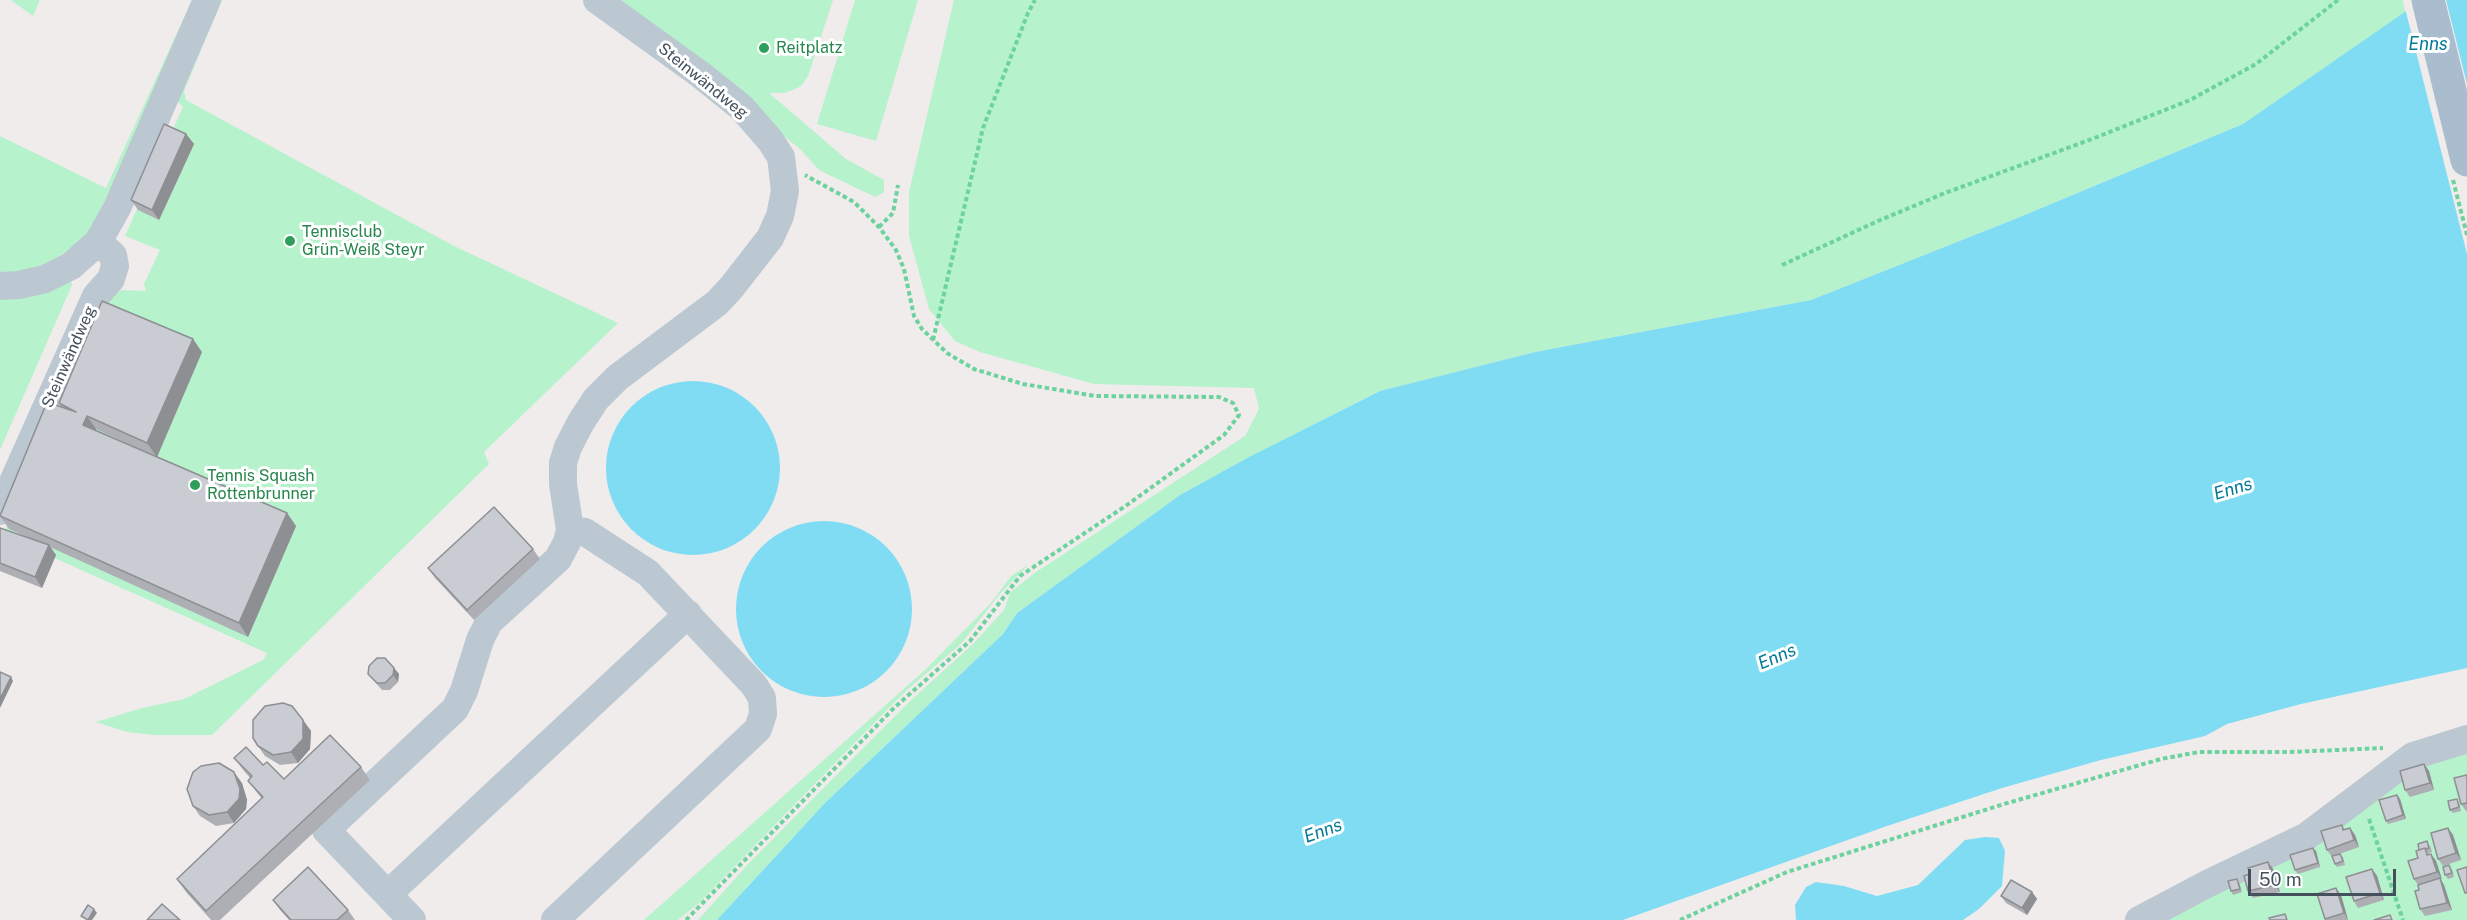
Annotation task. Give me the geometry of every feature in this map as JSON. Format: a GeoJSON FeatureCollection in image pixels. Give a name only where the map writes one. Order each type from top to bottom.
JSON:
{"type":"FeatureCollection","features":[{"type":"Feature","properties":{"kind":"main road"},"geometry":{"type":"LineString","coordinates":[[2428,0],[2467,160]]}},
{"type":"Feature","properties":{"kind":"street"},"geometry":{"type":"LineString","coordinates":[[0,286],[19,285],[45,279],[71,266],[98,242],[117,208],[207,0]]}},
{"type":"Feature","properties":{"kind":"street","name":"Steinwändweg"},"geometry":{"type":"LineString","coordinates":[[570,530],[563,484],[563,464],[568,447],[596,399],[617,378],[717,303],[770,238],[780,216],[785,191],[785,174],[781,157],[770,140],[742,108],[701,75],[597,0]]}},
{"type":"Feature","properties":{"kind":"street","name":"Steinwändweg"},"geometry":{"type":"LineString","coordinates":[[0,511],[96,296],[111,279],[115,266],[113,255],[98,242]]}},
{"type":"Feature","properties":{"kind":"street"},"geometry":{"type":"LineString","coordinates":[[412,920],[326,830],[455,709],[464,691],[480,640],[489,622],[558,559],[567,543],[570,530],[585,532],[648,573],[758,692],[762,698],[763,714],[758,729],[555,920]]}},
{"type":"Feature","properties":{"kind":"street"},"geometry":{"type":"LineString","coordinates":[[388,894],[688,614]]}},
{"type":"Feature","properties":{"kind":"street"},"geometry":{"type":"LineString","coordinates":[[2139,920],[2307,836],[2413,756],[2467,739]]}},
{"type":"Feature","properties":{"kind":"path"},"geometry":{"type":"LineString","coordinates":[[933,341],[983,128],[1035,0]]}},
{"type":"Feature","properties":{"kind":"path"},"geometry":{"type":"LineString","coordinates":[[1782,265],[1878,220],[2190,100],[2256,64],[2338,0]]}},
{"type":"Feature","properties":{"kind":"path"},"geometry":{"type":"LineString","coordinates":[[686,920],[895,707],[970,641],[1020,576],[1127,505],[1224,435],[1239,416],[1237,410],[1227,399],[1219,397],[1095,396],[1023,384],[974,369],[947,353],[922,329],[914,316],[904,268],[896,250],[861,208],[812,177],[799,173],[785,174]]}},
{"type":"Feature","properties":{"kind":"path"},"geometry":{"type":"LineString","coordinates":[[879,228],[893,213],[898,184]]}},
{"type":"Feature","properties":{"kind":"path"},"geometry":{"type":"LineString","coordinates":[[1680,920],[1737,893],[1759,887],[1797,869],[2004,804],[2161,759],[2199,752],[2290,752],[2390,748],[2413,756]]}},
{"type":"Feature","properties":{"kind":"path"},"geometry":{"type":"LineString","coordinates":[[2360,797],[2403,920]]}},
{"type":"Feature","properties":{"kind":"green space"},"geometry":{"type":"Polygon","coordinates":[[[11,0],[40,0],[33,16],[11,0]]]}},
{"type":"Feature","properties":{"kind":"green space"},"geometry":{"type":"Polygon","coordinates":[[[192,0],[197,0],[88,237],[44,267],[0,275],[0,136],[106,188],[192,0]]]}},
{"type":"Feature","properties":{"kind":"green space"},"geometry":{"type":"Polygon","coordinates":[[[217,0],[222,0],[184,91],[186,100],[452,245],[618,323],[484,452],[489,464],[212,735],[154,735],[127,732],[96,722],[142,708],[184,699],[263,660],[267,653],[3,535],[73,364],[112,293],[122,290],[146,291],[144,284],[160,250],[125,236],[183,107],[178,102],[217,0]]]}},
{"type":"Feature","properties":{"kind":"green space"},"geometry":{"type":"Polygon","coordinates":[[[613,0],[833,0],[808,76],[801,86],[793,90],[784,93],[769,93],[846,159],[884,180],[884,192],[875,197],[819,170],[800,149],[613,0]]]}},
{"type":"Feature","properties":{"kind":"green space","name":"Reitplatz"},"geometry":{"type":"Polygon","coordinates":[[[855,0],[918,0],[876,141],[817,124],[855,0]]]}},
{"type":"Feature","properties":{"kind":"green space"},"geometry":{"type":"Polygon","coordinates":[[[954,0],[2403,0],[2405,12],[2243,124],[2015,219],[1811,300],[1535,352],[1380,391],[1247,458],[1180,495],[1017,613],[1003,634],[825,803],[717,920],[698,920],[749,863],[908,703],[973,644],[1004,610],[1010,593],[1033,574],[1245,436],[1259,409],[1254,388],[1094,384],[980,352],[955,341],[929,309],[909,236],[909,192],[954,0]]]}},
{"type":"Feature","properties":{"kind":"green space"},"geometry":{"type":"Polygon","coordinates":[[[71,280],[72,285],[0,450],[0,296],[71,280]]]}},
{"type":"Feature","properties":{"kind":"green space"},"geometry":{"type":"Polygon","coordinates":[[[1028,565],[999,595],[961,644],[907,690],[699,903],[678,920],[644,920],[925,670],[991,603],[1011,576],[1028,565]]]}},
{"type":"Feature","properties":{"kind":"green space"},"geometry":{"type":"Polygon","coordinates":[[[2467,746],[2467,920],[2155,920],[2374,792],[2467,746]]]}},
{"type":"Feature","properties":{"kind":"water","name":"Enns"},"geometry":{"type":"Polygon","coordinates":[[[2422,0],[2467,0],[2467,668],[2301,704],[2227,724],[2205,736],[2101,760],[2002,788],[1887,826],[1623,920],[717,920],[825,803],[1003,634],[1017,613],[1180,495],[1247,458],[1380,391],[1535,352],[1811,300],[2015,219],[2243,124],[2422,0]]]}},
{"type":"Feature","properties":{"kind":"water"},"geometry":{"type":"Polygon","coordinates":[[[693,381],[710,382],[726,387],[742,395],[755,406],[766,419],[774,435],[779,451],[779,485],[774,501],[766,517],[755,530],[742,541],[726,549],[710,554],[693,555],[676,554],[660,549],[644,541],[631,530],[620,517],[612,501],[607,485],[606,468],[607,451],[612,435],[620,419],[631,406],[644,395],[660,387],[676,382],[693,381]]]}},
{"type":"Feature","properties":{"kind":"water"},"geometry":{"type":"Polygon","coordinates":[[[824,521],[858,528],[873,536],[886,547],[897,560],[905,575],[912,609],[905,643],[897,658],[886,671],[873,682],[858,690],[824,697],[790,690],[775,682],[762,671],[751,658],[743,643],[736,609],[743,575],[751,560],[762,547],[775,536],[790,528],[824,521]]]}},
{"type":"Feature","properties":{"kind":"water"},"geometry":{"type":"Polygon","coordinates":[[[1985,837],[1999,838],[2005,851],[2002,886],[1979,909],[1963,920],[1796,920],[1795,905],[1806,887],[1816,882],[1844,886],[1877,896],[1918,885],[1965,840],[1985,837]]]}},
{"type":"Feature","properties":{"kind":"pier"},"geometry":{"type":"Polygon","coordinates":[[[2416,0],[2446,0],[2467,84],[2467,254],[2405,8],[2416,0]]]}},
{"type":"Feature","properties":{"kind":"building"},"geometry":{"type":"Polygon","coordinates":[[[164,124],[186,134],[152,210],[131,200],[164,124]]]}},
{"type":"Feature","properties":{"kind":"building"},"geometry":{"type":"Polygon","coordinates":[[[102,301],[193,339],[147,443],[87,416],[83,425],[287,513],[239,623],[0,516],[47,402],[76,412],[59,403],[102,301]]]}},
{"type":"Feature","properties":{"kind":"building"},"geometry":{"type":"Polygon","coordinates":[[[494,507],[533,549],[467,610],[428,568],[494,507]]]}},
{"type":"Feature","properties":{"kind":"building"},"geometry":{"type":"Polygon","coordinates":[[[0,528],[49,545],[35,577],[0,563],[0,528]]]}},
{"type":"Feature","properties":{"kind":"building"},"geometry":{"type":"Polygon","coordinates":[[[377,658],[385,658],[394,668],[393,675],[385,683],[377,683],[368,674],[369,666],[377,658]]]}},
{"type":"Feature","properties":{"kind":"building"},"geometry":{"type":"Polygon","coordinates":[[[0,672],[11,677],[0,699],[0,672]]]}},
{"type":"Feature","properties":{"kind":"building"},"geometry":{"type":"Polygon","coordinates":[[[283,703],[292,706],[303,720],[303,739],[291,752],[273,755],[258,746],[253,738],[253,720],[265,706],[283,703]]]}},
{"type":"Feature","properties":{"kind":"building"},"geometry":{"type":"Polygon","coordinates":[[[330,735],[361,767],[206,911],[177,879],[263,797],[248,781],[252,776],[234,758],[246,747],[263,765],[267,762],[284,779],[330,735]]]}},
{"type":"Feature","properties":{"kind":"building"},"geometry":{"type":"Polygon","coordinates":[[[219,763],[234,772],[240,789],[239,799],[227,812],[209,815],[193,806],[187,789],[193,772],[201,766],[219,763]]]}},
{"type":"Feature","properties":{"kind":"building"},"geometry":{"type":"Polygon","coordinates":[[[2424,764],[2430,783],[2405,790],[2400,771],[2424,764]]]}},
{"type":"Feature","properties":{"kind":"building"},"geometry":{"type":"Polygon","coordinates":[[[2467,775],[2467,803],[2461,804],[2454,778],[2467,775]]]}},
{"type":"Feature","properties":{"kind":"building"},"geometry":{"type":"Polygon","coordinates":[[[2397,795],[2403,815],[2386,821],[2379,800],[2397,795]]]}},
{"type":"Feature","properties":{"kind":"building"},"geometry":{"type":"Polygon","coordinates":[[[2457,799],[2459,807],[2450,810],[2448,801],[2457,799]]]}},
{"type":"Feature","properties":{"kind":"building"},"geometry":{"type":"Polygon","coordinates":[[[2342,825],[2343,830],[2350,828],[2354,840],[2327,850],[2321,831],[2342,825]]]}},
{"type":"Feature","properties":{"kind":"building"},"geometry":{"type":"Polygon","coordinates":[[[2448,828],[2456,853],[2438,859],[2431,833],[2448,828]]]}},
{"type":"Feature","properties":{"kind":"building"},"geometry":{"type":"Polygon","coordinates":[[[2427,841],[2429,848],[2419,850],[2418,844],[2427,841]]]}},
{"type":"Feature","properties":{"kind":"building"},"geometry":{"type":"Polygon","coordinates":[[[2313,848],[2318,863],[2295,870],[2290,855],[2313,848]]]}},
{"type":"Feature","properties":{"kind":"building"},"geometry":{"type":"Polygon","coordinates":[[[2425,848],[2427,855],[2431,854],[2437,872],[2414,879],[2408,861],[2418,858],[2416,851],[2425,848]]]}},
{"type":"Feature","properties":{"kind":"building"},"geometry":{"type":"Polygon","coordinates":[[[2340,854],[2343,861],[2335,864],[2332,856],[2340,854]]]}},
{"type":"Feature","properties":{"kind":"building"},"geometry":{"type":"Polygon","coordinates":[[[2268,862],[2275,885],[2248,891],[2244,876],[2250,874],[2248,868],[2268,862]]]}},
{"type":"Feature","properties":{"kind":"building"},"geometry":{"type":"Polygon","coordinates":[[[2449,865],[2452,873],[2445,875],[2443,867],[2449,865]]]}},
{"type":"Feature","properties":{"kind":"building"},"geometry":{"type":"Polygon","coordinates":[[[308,867],[348,910],[337,920],[291,920],[273,900],[308,867]]]}},
{"type":"Feature","properties":{"kind":"building"},"geometry":{"type":"Polygon","coordinates":[[[2467,867],[2467,893],[2465,893],[2457,870],[2467,867]]]}},
{"type":"Feature","properties":{"kind":"building"},"geometry":{"type":"Polygon","coordinates":[[[2372,869],[2380,893],[2354,901],[2346,877],[2372,869]]]}},
{"type":"Feature","properties":{"kind":"building"},"geometry":{"type":"Polygon","coordinates":[[[2440,878],[2447,903],[2420,909],[2415,891],[2419,890],[2418,885],[2440,878]]]}},
{"type":"Feature","properties":{"kind":"building"},"geometry":{"type":"Polygon","coordinates":[[[2237,879],[2240,889],[2231,891],[2228,881],[2237,879]]]}},
{"type":"Feature","properties":{"kind":"building"},"geometry":{"type":"Polygon","coordinates":[[[2011,880],[2032,892],[2022,908],[2001,896],[2011,880]]]}},
{"type":"Feature","properties":{"kind":"building"},"geometry":{"type":"Polygon","coordinates":[[[2336,888],[2344,913],[2325,919],[2317,894],[2336,888]]]}},
{"type":"Feature","properties":{"kind":"building"},"geometry":{"type":"Polygon","coordinates":[[[162,904],[180,920],[147,920],[162,904]]]}},
{"type":"Feature","properties":{"kind":"building"},"geometry":{"type":"Polygon","coordinates":[[[88,905],[94,909],[88,920],[81,916],[88,905]]]}},
{"type":"Feature","properties":{"kind":"building"},"geometry":{"type":"Polygon","coordinates":[[[2285,914],[2287,920],[2270,920],[2269,918],[2285,914]]]}},
{"type":"Feature","properties":{"kind":"building"},"geometry":{"type":"Polygon","coordinates":[[[2390,915],[2392,920],[2374,920],[2390,915]]]}},
{"type":"Feature","properties":{"kind":"place","name":"Reitplatz"},"geometry":{"type":"Point","coordinates":[764,48]}},
{"type":"Feature","properties":{"kind":"place","name":"Tennisclub Grün-Weiß Steyr"},"geometry":{"type":"Point","coordinates":[290,241]}},
{"type":"Feature","properties":{"kind":"place","name":"Tennis Squash Rottenbrunner"},"geometry":{"type":"Point","coordinates":[195,485]}}]}
